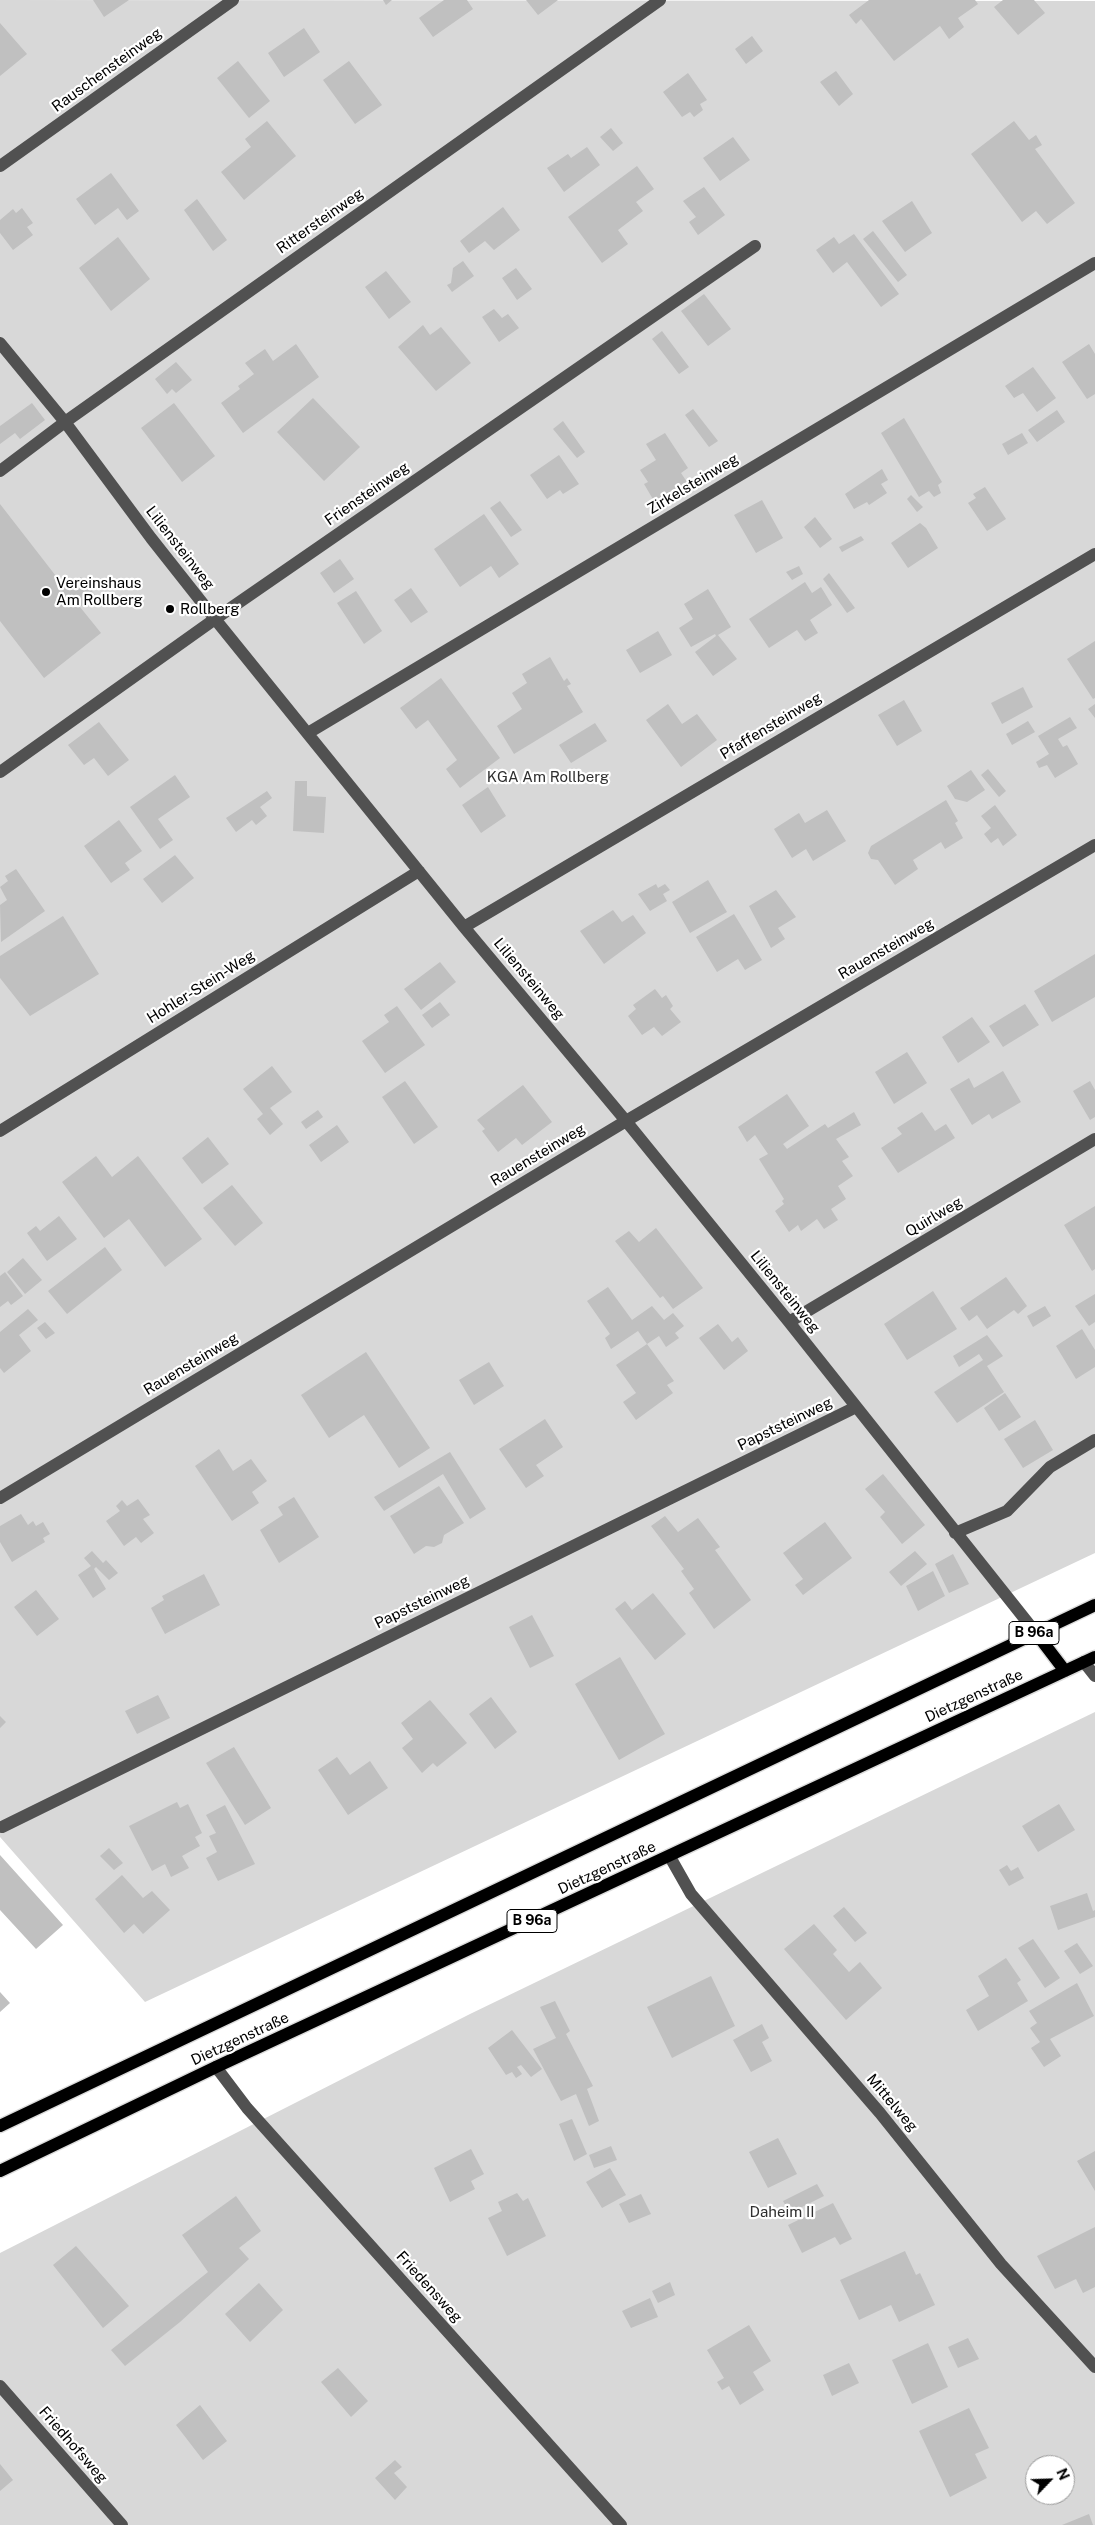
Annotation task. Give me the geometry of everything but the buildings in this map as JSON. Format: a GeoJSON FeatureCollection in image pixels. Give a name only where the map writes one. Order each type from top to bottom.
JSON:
{"type":"FeatureCollection","features":[{"type":"Feature","properties":{"kind":"main road","name":"Dietzgenstraße"},"geometry":{"type":"LineString","coordinates":[[0,2126],[1095,1605]]}},
{"type":"Feature","properties":{"kind":"main road","name":"B 96a"},"geometry":{"type":"LineString","coordinates":[[1036,1632],[1065,1671]]}},
{"type":"Feature","properties":{"kind":"main road","name":"Dietzgenstraße"},"geometry":{"type":"LineString","coordinates":[[0,2171],[216,2067],[670,1857],[1089,1660]]}},
{"type":"Feature","properties":{"kind":"lane","name":"Rauschensteinweg"},"geometry":{"type":"LineString","coordinates":[[0,166],[233,0]]}},
{"type":"Feature","properties":{"kind":"lane","name":"Rittersteinweg"},"geometry":{"type":"LineString","coordinates":[[0,472],[65,422],[660,0]]}},
{"type":"Feature","properties":{"kind":"lane","name":"Friensteinweg"},"geometry":{"type":"LineString","coordinates":[[0,772],[216,619],[755,246]]}},
{"type":"Feature","properties":{"kind":"lane","name":"Zirkelsteinweg"},"geometry":{"type":"LineString","coordinates":[[308,733],[1095,264]]}},
{"type":"Feature","properties":{"kind":"lane","name":"Liliensteinweg"},"geometry":{"type":"LineString","coordinates":[[0,343],[65,422],[151,538],[216,619],[419,871],[789,1322],[955,1533],[1036,1632]]}},
{"type":"Feature","properties":{"kind":"lane","name":"Pfaffensteinweg"},"geometry":{"type":"LineString","coordinates":[[464,926],[1095,554]]}},
{"type":"Feature","properties":{"kind":"lane","name":"Rauensteinweg"},"geometry":{"type":"LineString","coordinates":[[0,1498],[626,1121],[1095,845]]}},
{"type":"Feature","properties":{"kind":"lane","name":"Hohler-Stein-Weg"},"geometry":{"type":"LineString","coordinates":[[0,1130],[419,871]]}},
{"type":"Feature","properties":{"kind":"lane","name":"Quirlweg"},"geometry":{"type":"LineString","coordinates":[[789,1322],[1095,1139]]}},
{"type":"Feature","properties":{"kind":"lane","name":"Papststeinweg"},"geometry":{"type":"LineString","coordinates":[[2,1827],[856,1408]]}},
{"type":"Feature","properties":{"kind":"lane"},"geometry":{"type":"LineString","coordinates":[[955,1533],[1007,1511],[1050,1467],[1095,1440]]}},
{"type":"Feature","properties":{"kind":"lane"},"geometry":{"type":"LineString","coordinates":[[1089,1660],[1095,1676]]}},
{"type":"Feature","properties":{"kind":"lane","name":"Mittelweg"},"geometry":{"type":"LineString","coordinates":[[670,1857],[691,1894],[880,2113],[1001,2264],[1095,2367]]}},
{"type":"Feature","properties":{"kind":"lane","name":"Friedensweg"},"geometry":{"type":"LineString","coordinates":[[216,2067],[247,2108],[621,2525]]}},
{"type":"Feature","properties":{"kind":"lane","name":"Friedhofsweg"},"geometry":{"type":"LineString","coordinates":[[0,2386],[122,2525]]}},
{"type":"Feature","properties":{"kind":"green space","name":"KGA Am Rollberg"},"geometry":{"type":"Polygon","coordinates":[[[0,0],[1095,1],[1095,1553],[145,2002],[0,1837],[0,0]]]}},
{"type":"Feature","properties":{"kind":"green space","name":"Daheim II"},"geometry":{"type":"Polygon","coordinates":[[[1095,1712],[1095,2525],[0,2525],[0,2253],[470,2014],[1095,1712]]]}},
{"type":"Feature","properties":{"kind":"place","name":"Vereinshaus Am Rollberg"},"geometry":{"type":"Point","coordinates":[46,592]}},
{"type":"Feature","properties":{"kind":"place","name":"Rollberg"},"geometry":{"type":"Point","coordinates":[170,609]}}]}
